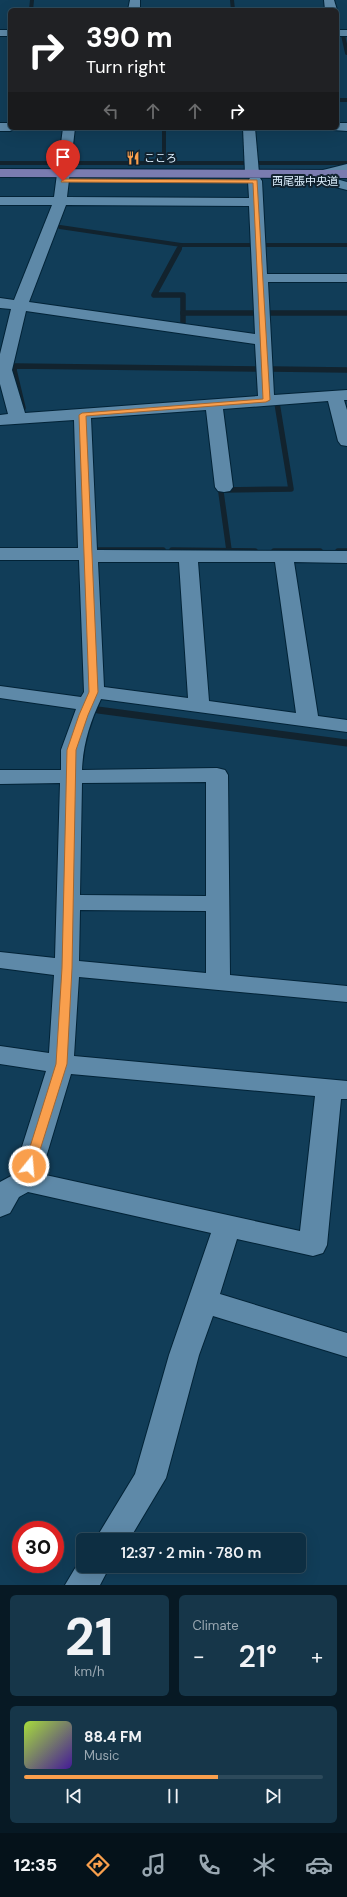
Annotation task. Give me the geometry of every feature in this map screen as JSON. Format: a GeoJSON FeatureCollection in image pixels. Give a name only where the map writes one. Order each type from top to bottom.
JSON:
{"type":"FeatureCollection","features":[{"type":"Feature","properties":{"kind":"main road","name":"西尾張中央道"},"geometry":{"type":"LineString","coordinates":[[0,173],[64,177],[326,177],[347,174]]}},
{"type":"Feature","properties":{"kind":"main road","name":"西尾張中央道"},"geometry":{"type":"LineString","coordinates":[[0,181],[64,177]]}},
{"type":"Feature","properties":{"kind":"main road","name":"西尾張中央道"},"geometry":{"type":"LineString","coordinates":[[326,177],[347,181]]}},
{"type":"Feature","properties":{"kind":"street"},"geometry":{"type":"LineString","coordinates":[[18,419],[4,370],[20,305],[59,208],[70,130]]}},
{"type":"Feature","properties":{"kind":"street"},"geometry":{"type":"LineString","coordinates":[[249,130],[256,202],[266,400]]}},
{"type":"Feature","properties":{"kind":"street"},"geometry":{"type":"LineString","coordinates":[[326,177],[347,168]]}},
{"type":"Feature","properties":{"kind":"street"},"geometry":{"type":"LineString","coordinates":[[326,177],[347,186]]}},
{"type":"Feature","properties":{"kind":"street"},"geometry":{"type":"LineString","coordinates":[[0,201],[256,202]]}},
{"type":"Feature","properties":{"kind":"street"},"geometry":{"type":"LineString","coordinates":[[260,278],[347,278]]}},
{"type":"Feature","properties":{"kind":"street"},"geometry":{"type":"LineString","coordinates":[[0,303],[264,340]]}},
{"type":"Feature","properties":{"kind":"street"},"geometry":{"type":"LineString","coordinates":[[0,420],[341,395],[347,441]]}},
{"type":"Feature","properties":{"kind":"street"},"geometry":{"type":"LineString","coordinates":[[214,404],[224,487]]}},
{"type":"Feature","properties":{"kind":"street"},"geometry":{"type":"LineString","coordinates":[[0,1055],[61,1064],[338,1089],[313,1245],[227,1226],[8,1191],[61,1064],[67,968],[72,750],[91,698],[88,555],[82,415]]}},
{"type":"Feature","properties":{"kind":"street"},"geometry":{"type":"LineString","coordinates":[[0,554],[188,557],[347,557]]}},
{"type":"Feature","properties":{"kind":"street"},"geometry":{"type":"LineString","coordinates":[[188,557],[199,706]]}},
{"type":"Feature","properties":{"kind":"street"},"geometry":{"type":"LineString","coordinates":[[284,557],[308,721]]}},
{"type":"Feature","properties":{"kind":"street"},"geometry":{"type":"LineString","coordinates":[[0,692],[199,706],[347,726]]}},
{"type":"Feature","properties":{"kind":"street"},"geometry":{"type":"LineString","coordinates":[[0,777],[217,775],[218,982]]}},
{"type":"Feature","properties":{"kind":"street"},"geometry":{"type":"LineString","coordinates":[[68,902],[218,904]]}},
{"type":"Feature","properties":{"kind":"street"},"geometry":{"type":"LineString","coordinates":[[0,960],[67,968],[347,994]]}},
{"type":"Feature","properties":{"kind":"street"},"geometry":{"type":"LineString","coordinates":[[115,1533],[150,1478],[184,1355],[227,1226]]}},
{"type":"Feature","properties":{"kind":"street"},"geometry":{"type":"LineString","coordinates":[[203,1301],[347,1345]]}},
{"type":"Feature","properties":{"kind":"street"},"geometry":{"type":"LineString","coordinates":[[82,1585],[90,1573]]}},
{"type":"Feature","properties":{"kind":"waterway"},"geometry":{"type":"LineString","coordinates":[[31,8],[32,0]]}},
{"type":"Feature","properties":{"kind":"waterway"},"geometry":{"type":"LineString","coordinates":[[232,0],[233,8]]}},
{"type":"Feature","properties":{"kind":"waterway"},"geometry":{"type":"LineString","coordinates":[[343,35],[347,53]]}},
{"type":"Feature","properties":{"kind":"waterway"},"geometry":{"type":"LineString","coordinates":[[339,100],[347,100]]}},
{"type":"Feature","properties":{"kind":"waterway"},"geometry":{"type":"LineString","coordinates":[[164,130],[164,163]]}},
{"type":"Feature","properties":{"kind":"waterway"},"geometry":{"type":"LineString","coordinates":[[0,163],[57,163]]}},
{"type":"Feature","properties":{"kind":"waterway"},"geometry":{"type":"LineString","coordinates":[[73,163],[164,163]]}},
{"type":"Feature","properties":{"kind":"waterway"},"geometry":{"type":"LineString","coordinates":[[164,163],[247,163]]}},
{"type":"Feature","properties":{"kind":"waterway"},"geometry":{"type":"LineString","coordinates":[[257,163],[347,163]]}},
{"type":"Feature","properties":{"kind":"waterway"},"geometry":{"type":"LineString","coordinates":[[60,227],[181,245]]}},
{"type":"Feature","properties":{"kind":"waterway"},"geometry":{"type":"LineString","coordinates":[[179,250],[181,245]]}},
{"type":"Feature","properties":{"kind":"waterway"},"geometry":{"type":"LineString","coordinates":[[181,245],[253,245]]}},
{"type":"Feature","properties":{"kind":"waterway"},"geometry":{"type":"LineString","coordinates":[[263,245],[347,245]]}},
{"type":"Feature","properties":{"kind":"waterway"},"geometry":{"type":"LineString","coordinates":[[179,249],[154,295],[183,295],[183,313]]}},
{"type":"Feature","properties":{"kind":"waterway"},"geometry":{"type":"LineString","coordinates":[[183,313],[257,313]]}},
{"type":"Feature","properties":{"kind":"waterway"},"geometry":{"type":"LineString","coordinates":[[183,313],[183,323]]}},
{"type":"Feature","properties":{"kind":"waterway"},"geometry":{"type":"LineString","coordinates":[[268,313],[347,313]]}},
{"type":"Feature","properties":{"kind":"waterway"},"geometry":{"type":"LineString","coordinates":[[23,408],[14,370],[15,366],[259,369]]}},
{"type":"Feature","properties":{"kind":"waterway"},"geometry":{"type":"LineString","coordinates":[[272,369],[347,370]]}},
{"type":"Feature","properties":{"kind":"waterway"},"geometry":{"type":"LineString","coordinates":[[222,490],[291,489],[277,403]]}},
{"type":"Feature","properties":{"kind":"waterway"},"geometry":{"type":"LineString","coordinates":[[220,485],[229,550]]}},
{"type":"Feature","properties":{"kind":"waterway"},"geometry":{"type":"LineString","coordinates":[[98,550],[163,550]]}},
{"type":"Feature","properties":{"kind":"waterway"},"geometry":{"type":"LineString","coordinates":[[172,550],[255,551]]}},
{"type":"Feature","properties":{"kind":"waterway"},"geometry":{"type":"LineString","coordinates":[[274,551],[320,551]]}},
{"type":"Feature","properties":{"kind":"waterway"},"geometry":{"type":"LineString","coordinates":[[338,551],[347,551]]}},
{"type":"Feature","properties":{"kind":"waterway"},"geometry":{"type":"LineString","coordinates":[[98,710],[347,743]]}},
{"type":"Feature","properties":{"kind":"place","name":"こころ"},"geometry":{"type":"Point","coordinates":[133,158]}},
{"type":"Feature","properties":{"kind":"route"},"geometry":{"type":"LineString","coordinates":[[29,1166],[61,1064],[67,968],[72,750],[83,715],[94,692],[82,415],[266,400],[255,181],[63,181]]}}]}
